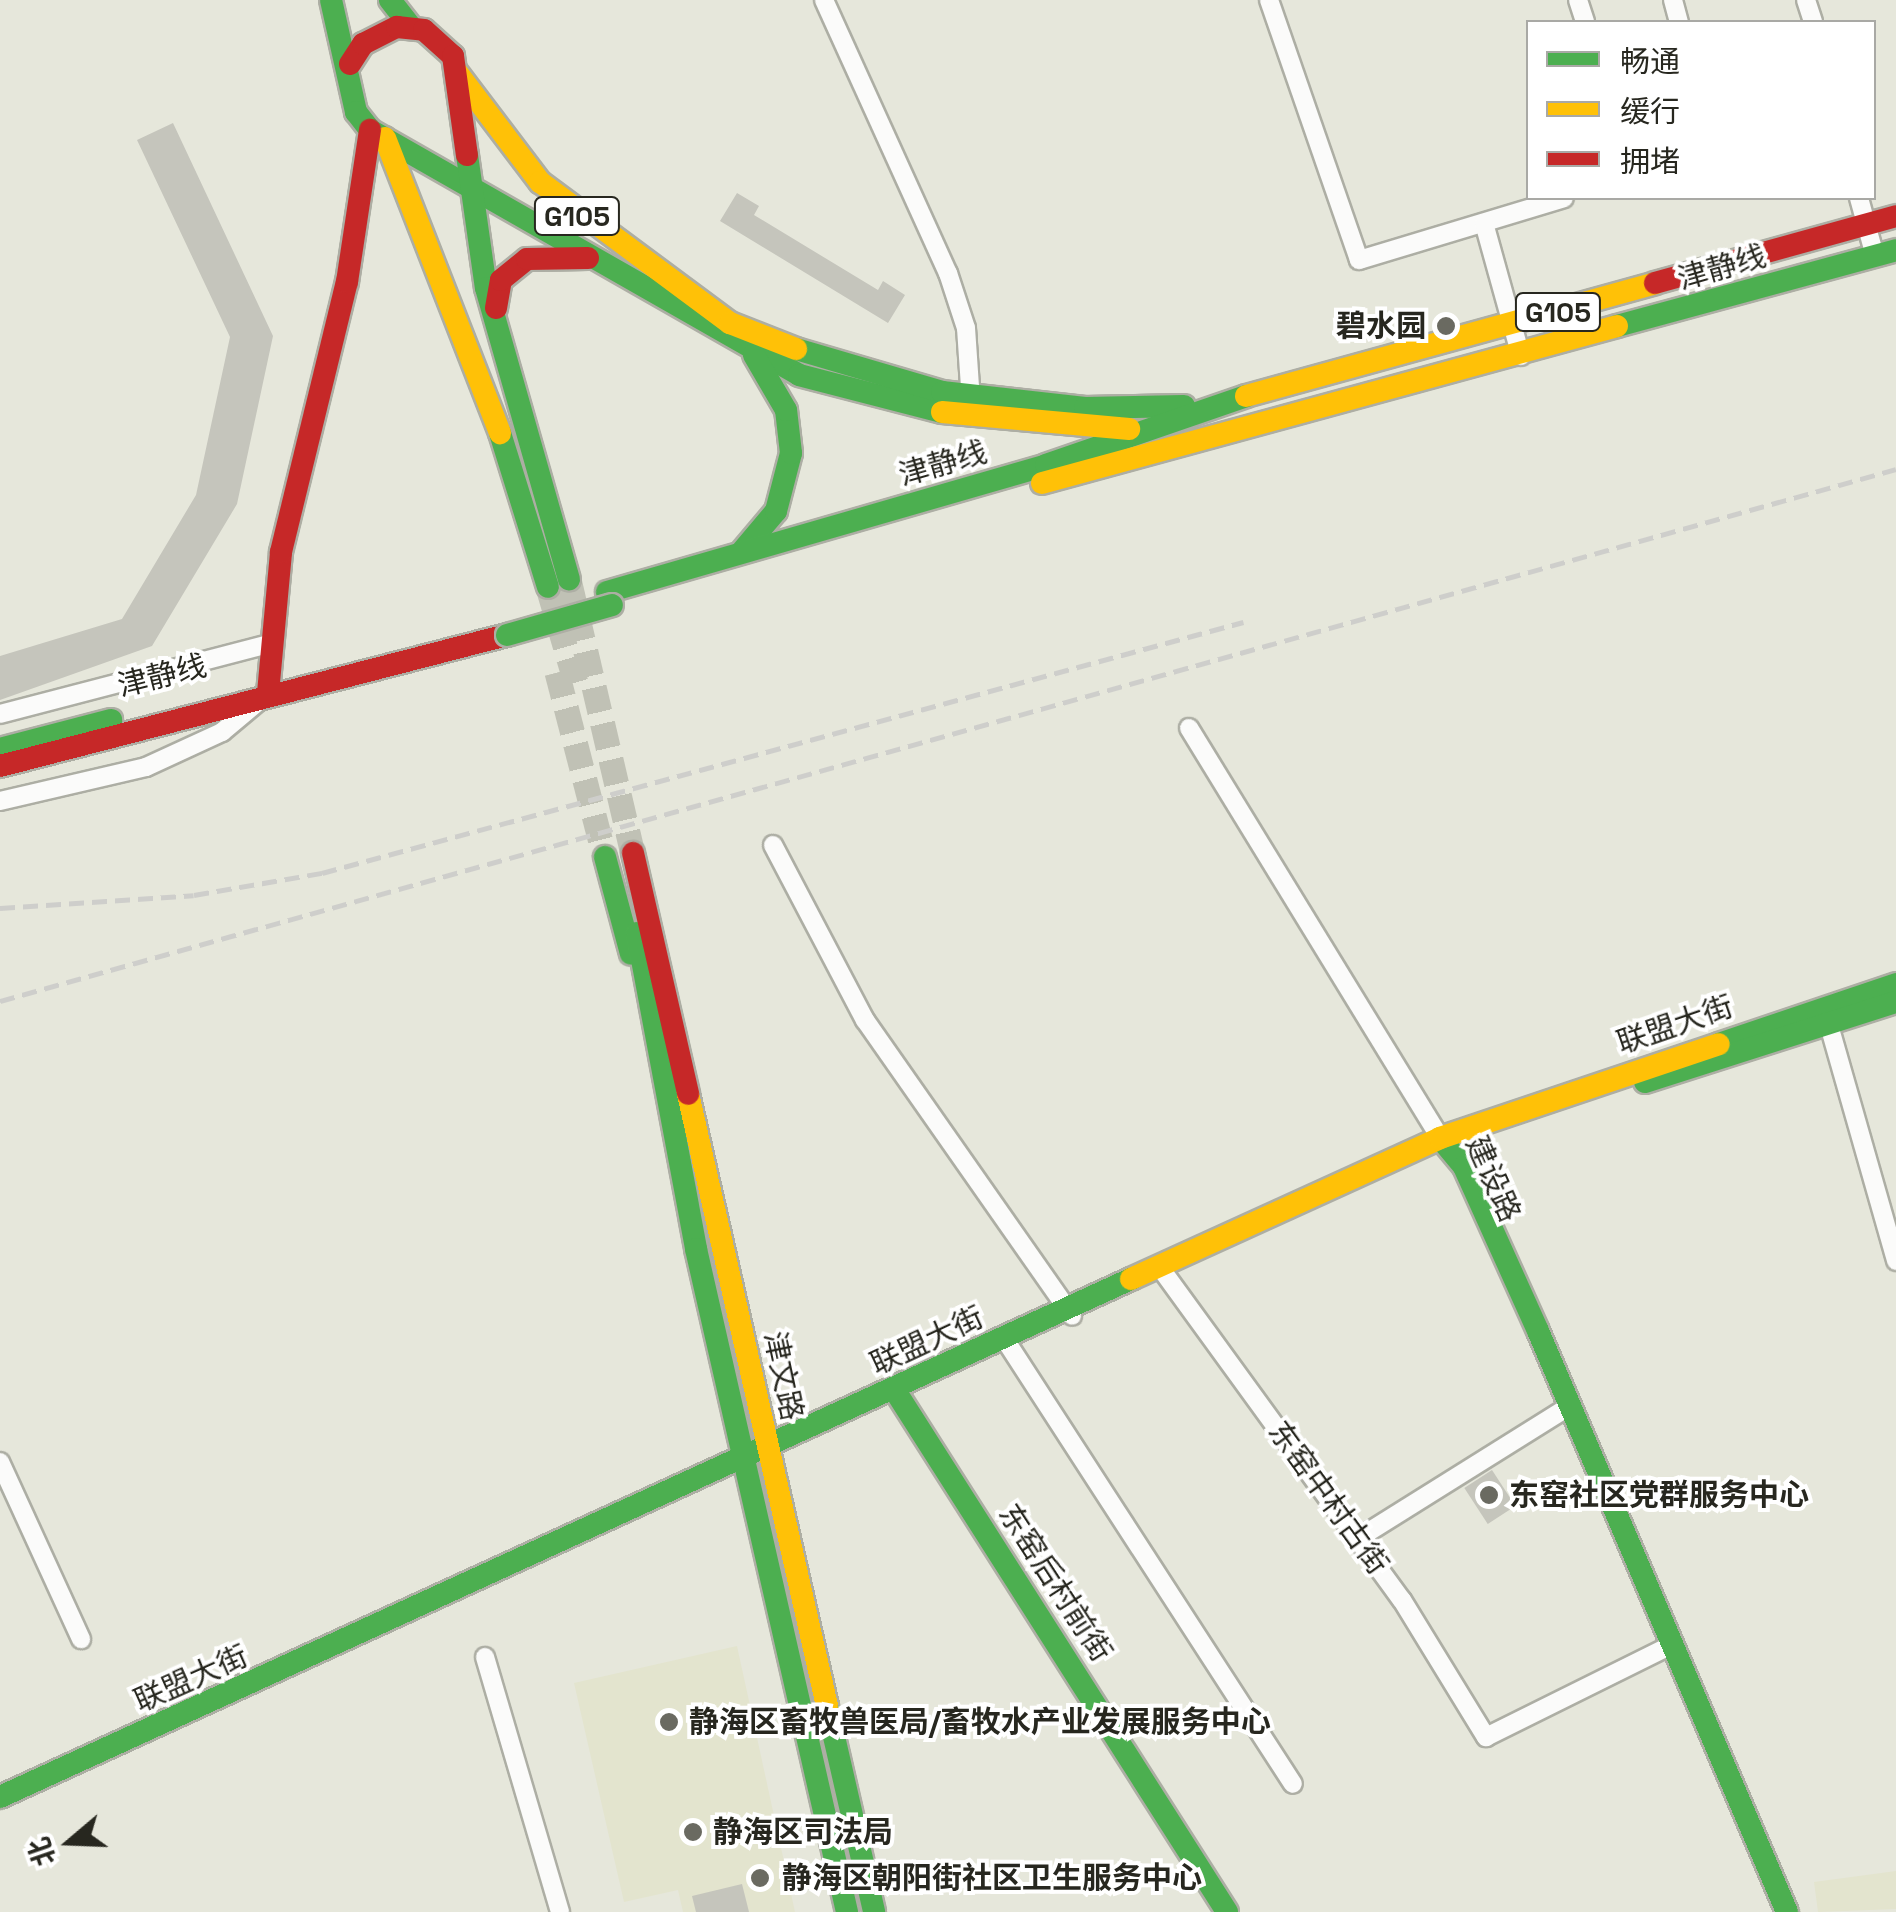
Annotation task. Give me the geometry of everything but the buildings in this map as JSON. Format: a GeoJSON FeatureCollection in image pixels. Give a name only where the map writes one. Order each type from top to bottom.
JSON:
{"type":"FeatureCollection","features":[{"type":"Feature","properties":{"kind":"main road"},"geometry":{"type":"LineString","coordinates":[[331,0],[350,64],[356,112],[377,134],[607,262],[753,354],[844,392],[1147,429],[1229,430]]}},
{"type":"Feature","properties":{"kind":"main road"},"geometry":{"type":"LineString","coordinates":[[377,134],[470,338],[517,497],[550,585],[496,333],[470,187],[458,74],[442,41],[412,27],[390,0]]}},
{"type":"Feature","properties":{"kind":"main road"},"geometry":{"type":"LineString","coordinates":[[350,64],[379,32],[412,27]]}},
{"type":"Feature","properties":{"kind":"main road","name":"G105"},"geometry":{"type":"LineString","coordinates":[[458,74],[540,182],[730,323],[850,370],[970,407],[1100,409],[1220,403]]}},
{"type":"Feature","properties":{"kind":"main road"},"geometry":{"type":"LineString","coordinates":[[269,686],[280,552],[347,282],[377,134]]}},
{"type":"Feature","properties":{"kind":"main road","name":"津静线"},"geometry":{"type":"LineString","coordinates":[[610,598],[1220,403],[1896,216]]}},
{"type":"Feature","properties":{"kind":"main road"},"geometry":{"type":"LineString","coordinates":[[496,333],[495,300],[511,268],[558,252],[607,262]]}},
{"type":"Feature","properties":{"kind":"main road","name":"津静线"},"geometry":{"type":"LineString","coordinates":[[0,749],[504,628],[1229,430],[1522,356],[1885,253]]}},
{"type":"Feature","properties":{"kind":"main road"},"geometry":{"type":"LineString","coordinates":[[730,323],[786,410],[792,453],[776,511],[738,554]]}},
{"type":"Feature","properties":{"kind":"main road","name":"津静线"},"geometry":{"type":"LineString","coordinates":[[0,766],[269,686]]}},
{"type":"Feature","properties":{"kind":"main road","name":"津文路"},"geometry":{"type":"LineString","coordinates":[[846,1912],[744,1468],[643,988],[626,854],[687,1029],[689,1081],[769,1456],[874,1912]]}},
{"type":"Feature","properties":{"kind":"main road"},"geometry":{"type":"LineString","coordinates":[[1162,1270],[1445,1144],[1826,1015],[1896,984]]}},
{"type":"Feature","properties":{"kind":"main road"},"geometry":{"type":"LineString","coordinates":[[1826,1015],[1896,1002]]}},
{"type":"Feature","properties":{"kind":"main road","name":"建设路"},"geometry":{"type":"LineString","coordinates":[[1445,1144],[1566,1408],[1776,1912]]}},
{"type":"Feature","properties":{"kind":"main road","name":"联盟大街"},"geometry":{"type":"LineString","coordinates":[[0,1797],[744,1468],[1162,1270]]}},
{"type":"Feature","properties":{"kind":"main road","name":"东窑后村前街"},"geometry":{"type":"LineString","coordinates":[[897,1394],[1227,1912]]}},
{"type":"Feature","properties":{"kind":"main road"},"geometry":{"type":"LineString","coordinates":[[0,1806],[744,1468]]}},
{"type":"Feature","properties":{"kind":"main road","name":"建设路"},"geometry":{"type":"LineString","coordinates":[[1667,1647],[1786,1912]]}},
{"type":"Feature","properties":{"kind":"street"},"geometry":{"type":"LineString","coordinates":[[824,0],[948,273],[966,328],[970,407]]}},
{"type":"Feature","properties":{"kind":"street"},"geometry":{"type":"LineString","coordinates":[[1270,0],[1359,260],[1558,200]]}},
{"type":"Feature","properties":{"kind":"street"},"geometry":{"type":"LineString","coordinates":[[1860,200],[1866,224],[1885,253]]}},
{"type":"Feature","properties":{"kind":"street"},"geometry":{"type":"LineString","coordinates":[[1484,223],[1522,356]]}},
{"type":"Feature","properties":{"kind":"street"},"geometry":{"type":"LineString","coordinates":[[0,714],[273,643]]}},
{"type":"Feature","properties":{"kind":"street"},"geometry":{"type":"LineString","coordinates":[[0,802],[146,767],[222,732],[269,686]]}},
{"type":"Feature","properties":{"kind":"street"},"geometry":{"type":"LineString","coordinates":[[1189,728],[1445,1144]]}},
{"type":"Feature","properties":{"kind":"street"},"geometry":{"type":"LineString","coordinates":[[773,845],[865,1020],[1070,1313]]}},
{"type":"Feature","properties":{"kind":"street"},"geometry":{"type":"LineString","coordinates":[[1826,1015],[1896,1261]]}},
{"type":"Feature","properties":{"kind":"street","name":"东窑中村古街"},"geometry":{"type":"LineString","coordinates":[[1162,1270],[1357,1539],[1486,1737],[1667,1647]]}},
{"type":"Feature","properties":{"kind":"street"},"geometry":{"type":"LineString","coordinates":[[1007,1342],[1293,1784]]}},
{"type":"Feature","properties":{"kind":"street"},"geometry":{"type":"LineString","coordinates":[[1357,1539],[1566,1408]]}},
{"type":"Feature","properties":{"kind":"street"},"geometry":{"type":"LineString","coordinates":[[0,1462],[81,1639]]}},
{"type":"Feature","properties":{"kind":"street"},"geometry":{"type":"LineString","coordinates":[[485,1657],[560,1912]]}},
{"type":"Feature","properties":{"kind":"shaded area"},"geometry":{"type":"Polygon","coordinates":[[[737,1646],[795,1912],[683,1912],[678,1890],[624,1902],[574,1683],[737,1646]]]}},
{"type":"Feature","properties":{"kind":"shaded area"},"geometry":{"type":"Polygon","coordinates":[[[1896,1871],[1896,1909],[1818,1912],[1814,1882],[1896,1871]]]}},
{"type":"Feature","properties":{"kind":"tunnel"},"geometry":{"type":"LineString","coordinates":[[569,579],[633,853]]}},
{"type":"Feature","properties":{"kind":"tunnel"},"geometry":{"type":"LineString","coordinates":[[548,587],[579,693]]}},
{"type":"Feature","properties":{"kind":"tunnel"},"geometry":{"type":"LineString","coordinates":[[557,672],[605,857]]}},
{"type":"Feature","properties":{"kind":"railway"},"geometry":{"type":"LineString","coordinates":[[0,1001],[1896,469]]}},
{"type":"Feature","properties":{"kind":"railway"},"geometry":{"type":"LineString","coordinates":[[0,908],[194,895],[322,873],[1243,622]]}},
{"type":"Feature","properties":{"kind":"traffic: fast"},"geometry":{"type":"LineString","coordinates":[[331,0],[356,112],[370,130],[799,375],[942,412]]}},
{"type":"Feature","properties":{"kind":"traffic: fast"},"geometry":{"type":"LineString","coordinates":[[390,0],[411,27]]}},
{"type":"Feature","properties":{"kind":"traffic: fast"},"geometry":{"type":"LineString","coordinates":[[467,155],[486,288],[569,579]]}},
{"type":"Feature","properties":{"kind":"traffic: fast"},"geometry":{"type":"LineString","coordinates":[[1617,326],[1896,250]]}},
{"type":"Feature","properties":{"kind":"traffic: fast"},"geometry":{"type":"LineString","coordinates":[[796,349],[942,392],[1085,408],[1184,406]]}},
{"type":"Feature","properties":{"kind":"traffic: fast"},"geometry":{"type":"LineString","coordinates":[[743,550],[776,511],[791,453],[786,410],[754,355]]}},
{"type":"Feature","properties":{"kind":"traffic: fast"},"geometry":{"type":"LineString","coordinates":[[607,592],[1046,465],[1246,396]]}},
{"type":"Feature","properties":{"kind":"traffic: fast"},"geometry":{"type":"LineString","coordinates":[[500,433],[548,587]]}},
{"type":"Feature","properties":{"kind":"traffic: fast"},"geometry":{"type":"LineString","coordinates":[[507,635],[612,605]]}},
{"type":"Feature","properties":{"kind":"traffic: fast"},"geometry":{"type":"LineString","coordinates":[[0,749],[111,720]]}},
{"type":"Feature","properties":{"kind":"traffic: fast"},"geometry":{"type":"LineString","coordinates":[[605,857],[631,954]]}},
{"type":"Feature","properties":{"kind":"traffic: fast"},"geometry":{"type":"LineString","coordinates":[[637,933],[696,1249],[847,1912]]}},
{"type":"Feature","properties":{"kind":"traffic: fast"},"geometry":{"type":"LineString","coordinates":[[1719,1044],[1896,984]]}},
{"type":"Feature","properties":{"kind":"traffic: fast"},"geometry":{"type":"LineString","coordinates":[[1645,1082],[1896,1002]]}},
{"type":"Feature","properties":{"kind":"traffic: fast"},"geometry":{"type":"LineString","coordinates":[[1440,1138],[1464,1167],[1538,1331],[1787,1912]]}},
{"type":"Feature","properties":{"kind":"traffic: fast"},"geometry":{"type":"LineString","coordinates":[[0,1797],[1131,1279]]}},
{"type":"Feature","properties":{"kind":"traffic: fast"},"geometry":{"type":"LineString","coordinates":[[894,1389],[1227,1912]]}},
{"type":"Feature","properties":{"kind":"traffic: fast"},"geometry":{"type":"LineString","coordinates":[[827,1706],[874,1912]]}},
{"type":"Feature","properties":{"kind":"traffic: slow"},"geometry":{"type":"LineString","coordinates":[[458,74],[540,182],[730,323],[796,349]]}},
{"type":"Feature","properties":{"kind":"traffic: slow"},"geometry":{"type":"LineString","coordinates":[[385,138],[500,433]]}},
{"type":"Feature","properties":{"kind":"traffic: slow"},"geometry":{"type":"LineString","coordinates":[[1246,396],[1655,283]]}},
{"type":"Feature","properties":{"kind":"traffic: slow"},"geometry":{"type":"LineString","coordinates":[[1042,483],[1617,326]]}},
{"type":"Feature","properties":{"kind":"traffic: slow"},"geometry":{"type":"LineString","coordinates":[[942,412],[1129,429]]}},
{"type":"Feature","properties":{"kind":"traffic: slow"},"geometry":{"type":"LineString","coordinates":[[1131,1279],[1440,1138],[1719,1044]]}},
{"type":"Feature","properties":{"kind":"traffic: slow"},"geometry":{"type":"LineString","coordinates":[[688,1094],[827,1706]]}},
{"type":"Feature","properties":{"kind":"traffic: jam"},"geometry":{"type":"LineString","coordinates":[[350,64],[363,44],[397,27],[424,30],[453,56],[467,155]]}},
{"type":"Feature","properties":{"kind":"traffic: jam"},"geometry":{"type":"LineString","coordinates":[[268,693],[281,552],[347,282],[370,130]]}},
{"type":"Feature","properties":{"kind":"traffic: jam"},"geometry":{"type":"LineString","coordinates":[[1655,283],[1896,216]]}},
{"type":"Feature","properties":{"kind":"traffic: jam"},"geometry":{"type":"LineString","coordinates":[[496,308],[501,280],[527,259],[588,258]]}},
{"type":"Feature","properties":{"kind":"traffic: jam"},"geometry":{"type":"LineString","coordinates":[[0,766],[507,635]]}},
{"type":"Feature","properties":{"kind":"traffic: jam"},"geometry":{"type":"LineString","coordinates":[[633,853],[688,1094]]}},
{"type":"Feature","properties":{"kind":"place","name":"碧水园"},"geometry":{"type":"Point","coordinates":[1446,326]}},
{"type":"Feature","properties":{"kind":"place","name":"东窑社区党群服务中心"},"geometry":{"type":"Point","coordinates":[1489,1495]}},
{"type":"Feature","properties":{"kind":"place","name":"静海区畜牧兽医局/畜牧水产业发展服务中心"},"geometry":{"type":"Point","coordinates":[669,1722]}},
{"type":"Feature","properties":{"kind":"place","name":"静海区司法局"},"geometry":{"type":"Point","coordinates":[693,1832]}},
{"type":"Feature","properties":{"kind":"place","name":"静海区朝阳街社区卫生服务中心"},"geometry":{"type":"Point","coordinates":[760,1878]}}]}
